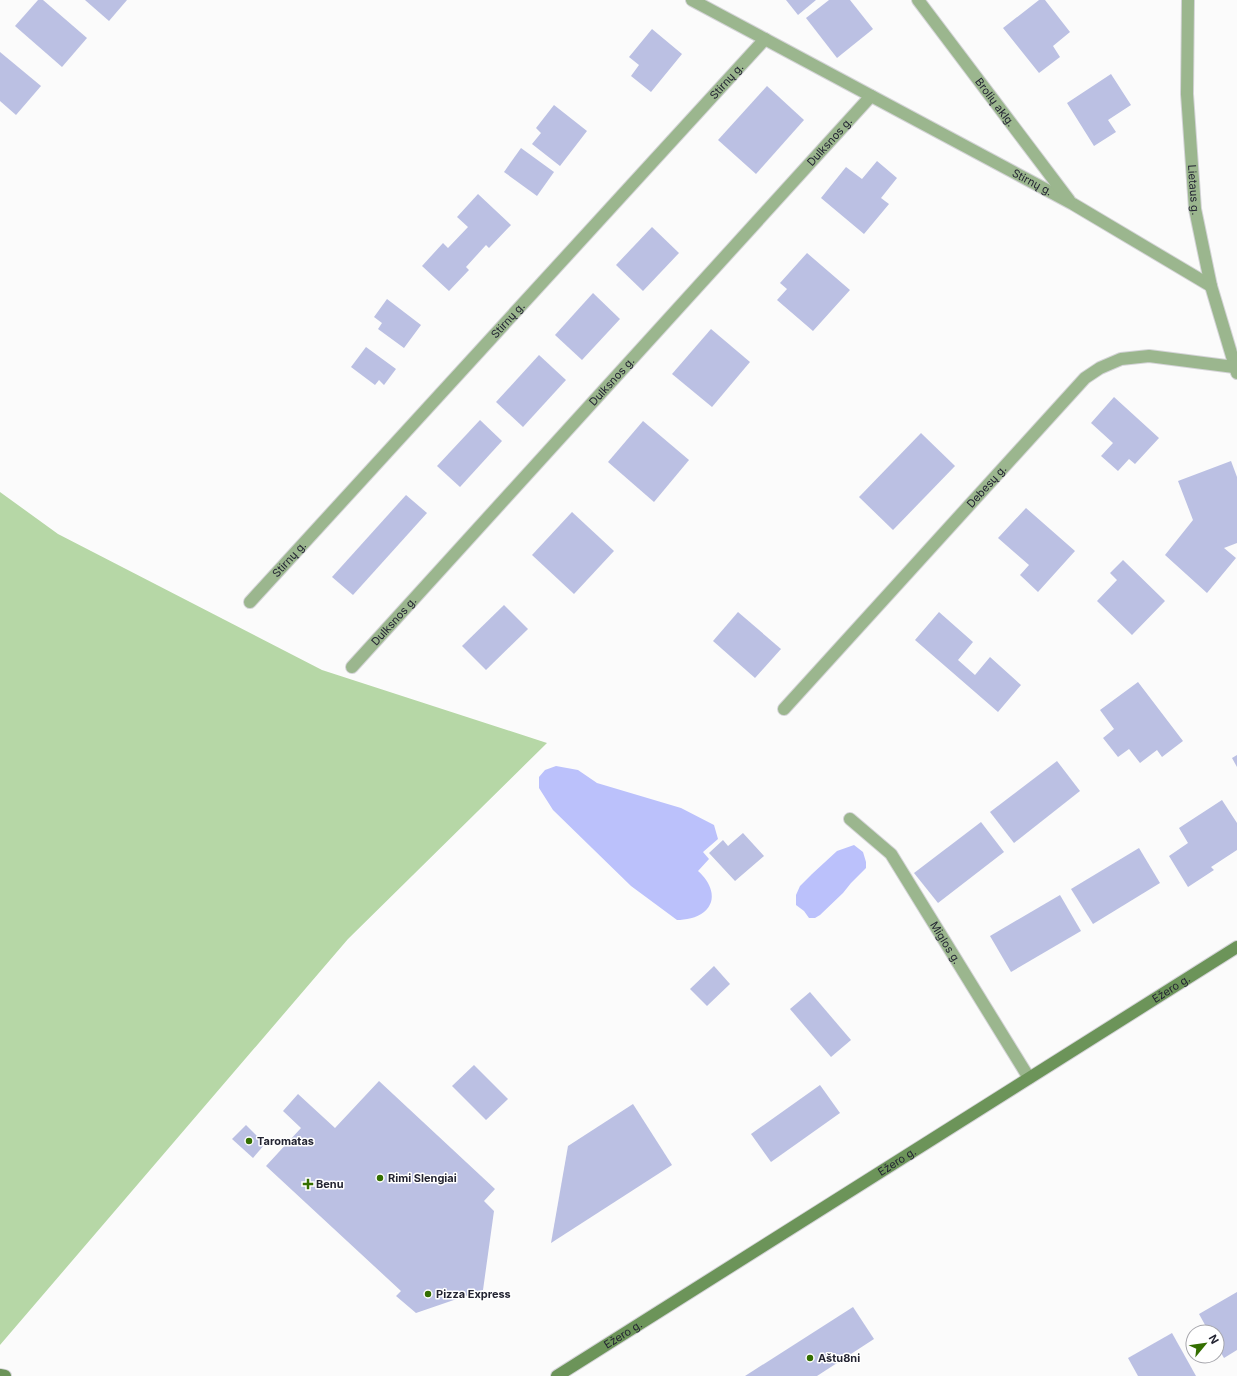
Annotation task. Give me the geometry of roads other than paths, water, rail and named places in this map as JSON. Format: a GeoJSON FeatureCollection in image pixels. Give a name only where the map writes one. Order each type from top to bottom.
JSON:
{"type":"FeatureCollection","features":[{"type":"Feature","properties":{"kind":"main road","name":"Ežero g."},"geometry":{"type":"LineString","coordinates":[[557,1376],[1237,947]]}},
{"type":"Feature","properties":{"kind":"main road"},"geometry":{"type":"LineString","coordinates":[[0,1375],[6,1376]]}},
{"type":"Feature","properties":{"kind":"street","name":"Stirnų g."},"geometry":{"type":"LineString","coordinates":[[692,0],[1073,204],[1211,286]]}},
{"type":"Feature","properties":{"kind":"street","name":"Brolių aklg."},"geometry":{"type":"LineString","coordinates":[[918,0],[1073,204]]}},
{"type":"Feature","properties":{"kind":"street","name":"Lietaus g."},"geometry":{"type":"LineString","coordinates":[[1188,0],[1187,94],[1195,209],[1211,286],[1236,370]]}},
{"type":"Feature","properties":{"kind":"street","name":"Stirnų g."},"geometry":{"type":"LineString","coordinates":[[250,602],[765,39]]}},
{"type":"Feature","properties":{"kind":"street","name":"Dulksnos g."},"geometry":{"type":"LineString","coordinates":[[352,667],[871,96]]}},
{"type":"Feature","properties":{"kind":"street","name":"Debesų g."},"geometry":{"type":"LineString","coordinates":[[784,709],[1085,378],[1100,368],[1121,359],[1148,356],[1236,370]]}},
{"type":"Feature","properties":{"kind":"street","name":"Miglos g."},"geometry":{"type":"LineString","coordinates":[[850,819],[891,854],[1030,1078]]}},
{"type":"Feature","properties":{"kind":"water"},"geometry":{"type":"Polygon","coordinates":[[[556,766],[578,770],[597,783],[681,808],[714,825],[718,839],[703,852],[709,859],[698,871],[706,880],[711,891],[712,896],[709,907],[698,916],[684,920],[677,920],[631,886],[553,810],[539,788],[539,777],[545,770],[556,766]]]}},
{"type":"Feature","properties":{"kind":"water"},"geometry":{"type":"Polygon","coordinates":[[[854,845],[863,852],[866,868],[820,915],[815,918],[809,918],[804,911],[796,905],[796,895],[800,886],[837,851],[854,845]]]}},
{"type":"Feature","properties":{"kind":"place","name":"Taromatas"},"geometry":{"type":"Point","coordinates":[249,1141]}},
{"type":"Feature","properties":{"kind":"place","name":"Rimi Slengiai"},"geometry":{"type":"Point","coordinates":[380,1178]}},
{"type":"Feature","properties":{"kind":"place","name":"Benu"},"geometry":{"type":"Point","coordinates":[308,1184]}},
{"type":"Feature","properties":{"kind":"place","name":"Pizza Express"},"geometry":{"type":"Point","coordinates":[428,1294]}},
{"type":"Feature","properties":{"kind":"place","name":"Aštu8ni"},"geometry":{"type":"Point","coordinates":[810,1358]}}]}
